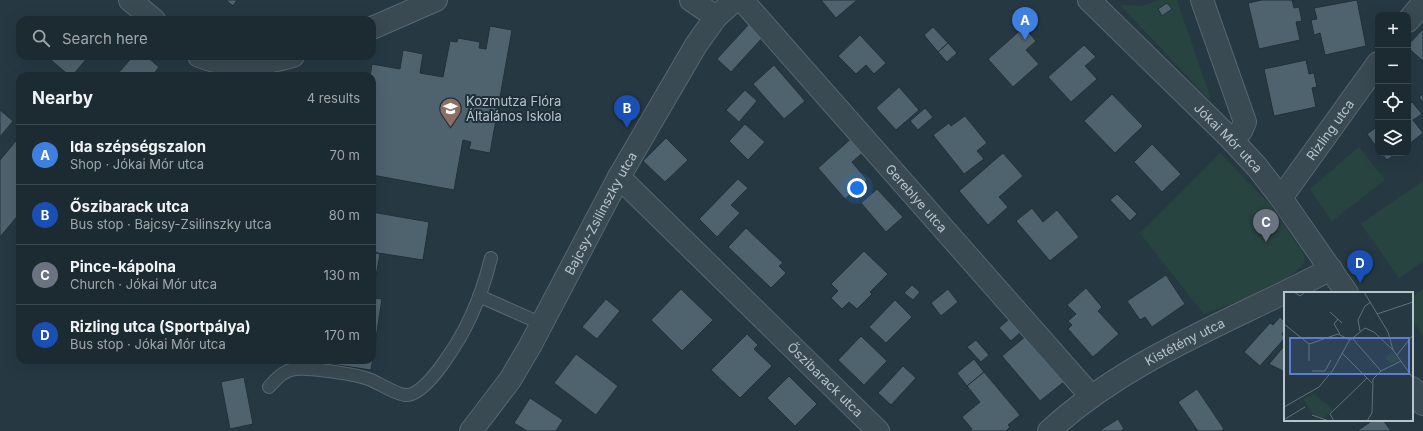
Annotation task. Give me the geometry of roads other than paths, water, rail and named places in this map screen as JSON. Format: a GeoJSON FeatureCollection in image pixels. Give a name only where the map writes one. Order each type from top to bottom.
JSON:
{"type":"FeatureCollection","features":[{"type":"Feature","properties":{"kind":"street"},"geometry":{"type":"LineString","coordinates":[[376,26],[436,0]]}},
{"type":"Feature","properties":{"kind":"street"},"geometry":{"type":"LineString","coordinates":[[691,0],[716,17]]}},
{"type":"Feature","properties":{"kind":"street","name":"Bajcsy-Zsilinszky utca"},"geometry":{"type":"LineString","coordinates":[[471,431],[510,380],[542,324],[619,177],[696,44],[716,17],[735,0]]}},
{"type":"Feature","properties":{"kind":"street","name":"Gereblye utca"},"geometry":{"type":"LineString","coordinates":[[742,0],[1091,396]]}},
{"type":"Feature","properties":{"kind":"street","name":"Jókai Mór utca"},"geometry":{"type":"LineString","coordinates":[[1089,0],[1232,140],[1257,167],[1281,198],[1346,292]]}},
{"type":"Feature","properties":{"kind":"street"},"geometry":{"type":"LineString","coordinates":[[1202,0],[1237,95],[1244,122],[1242,131],[1232,140]]}},
{"type":"Feature","properties":{"kind":"street"},"geometry":{"type":"LineString","coordinates":[[134,1],[150,16]]}},
{"type":"Feature","properties":{"kind":"street"},"geometry":{"type":"LineString","coordinates":[[1411,17],[1423,2]]}},
{"type":"Feature","properties":{"kind":"street"},"geometry":{"type":"LineString","coordinates":[[205,60],[221,70],[272,60]]}},
{"type":"Feature","properties":{"kind":"street","name":"Rizling utca"},"geometry":{"type":"LineString","coordinates":[[1281,198],[1375,67]]}},
{"type":"Feature","properties":{"kind":"street","name":"Őszibarack utca"},"geometry":{"type":"LineString","coordinates":[[619,177],[878,431]]}},
{"type":"Feature","properties":{"kind":"street","name":"Kistétény utca"},"geometry":{"type":"LineString","coordinates":[[1286,292],[1331,268]]}},
{"type":"Feature","properties":{"kind":"street","name":"Kistétény utca"},"geometry":{"type":"LineString","coordinates":[[1049,431],[1091,396],[1169,348],[1284,293]]}},
{"type":"Feature","properties":{"kind":"street"},"geometry":{"type":"LineString","coordinates":[[1413,389],[1423,404]]}},
{"type":"Feature","properties":{"kind":"lane"},"geometry":{"type":"LineString","coordinates":[[269,387],[281,374],[295,369],[367,378],[405,395],[415,393],[427,384],[453,348],[471,317],[491,258]]}},
{"type":"Feature","properties":{"kind":"lane"},"geometry":{"type":"LineString","coordinates":[[479,296],[542,324]]}},
{"type":"Feature","properties":{"kind":"place","name":"Ida szépségszalon"},"geometry":{"type":"Point","coordinates":[1025,40]}},
{"type":"Feature","properties":{"kind":"place","name":"Kozmutza Flóra Általános Iskola"},"geometry":{"type":"Point","coordinates":[450,128]}},
{"type":"Feature","properties":{"kind":"place","name":"Őszibarack utca"},"geometry":{"type":"Point","coordinates":[627,128]}},
{"type":"Feature","properties":{"kind":"place","name":"Pince-kápolna"},"geometry":{"type":"Point","coordinates":[1266,242]}},
{"type":"Feature","properties":{"kind":"place","name":"Rizling utca (Sportpálya)"},"geometry":{"type":"Point","coordinates":[1360,283]}}]}
